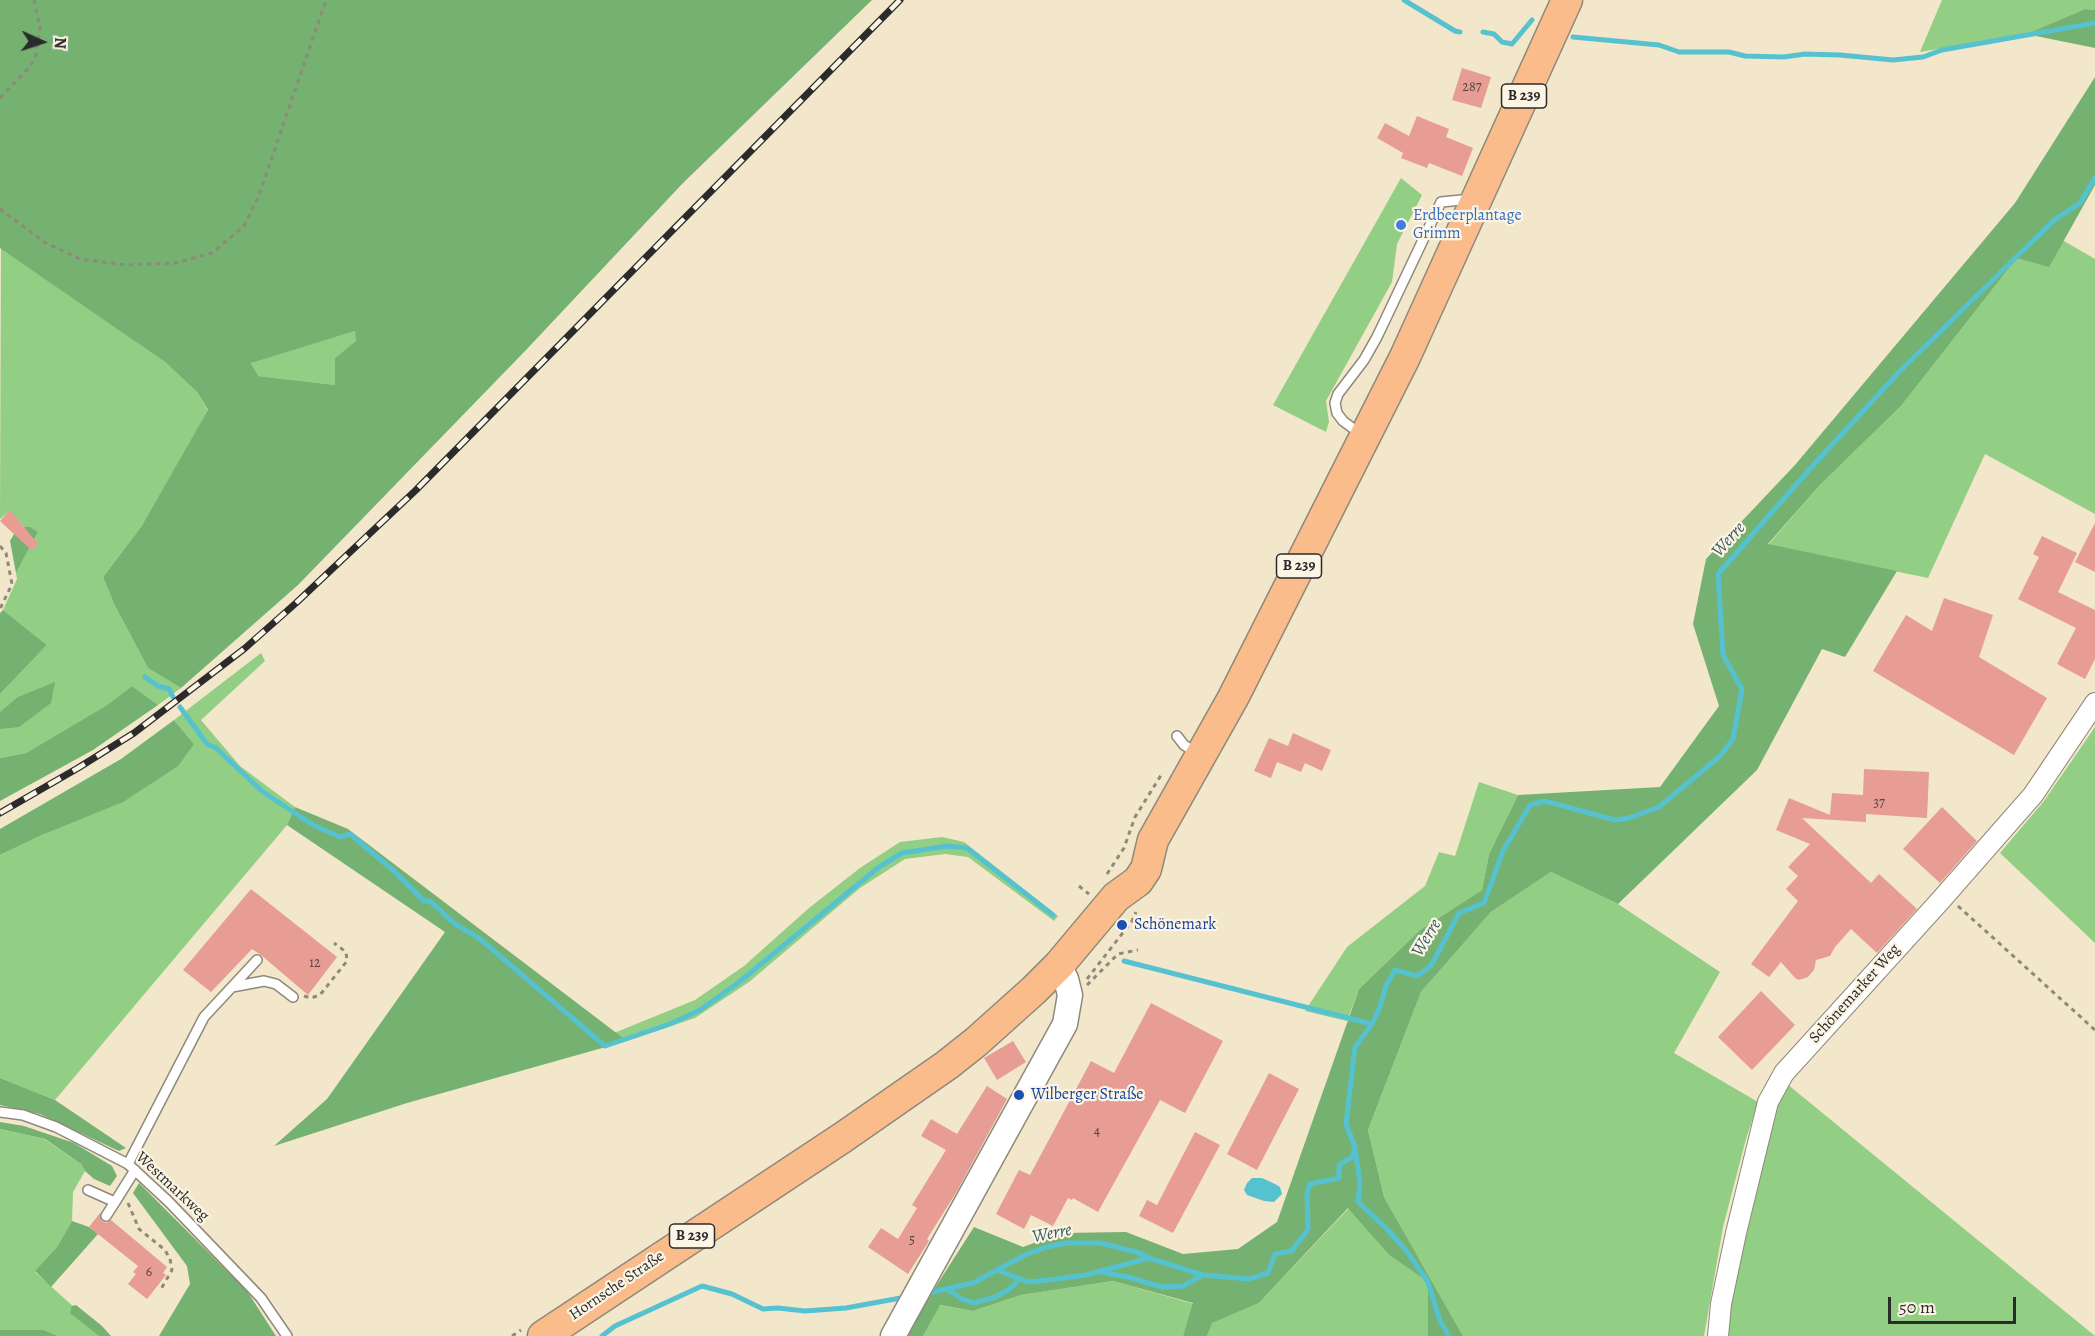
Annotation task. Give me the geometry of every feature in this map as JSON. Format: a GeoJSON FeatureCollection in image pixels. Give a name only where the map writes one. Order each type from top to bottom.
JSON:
{"type":"FeatureCollection","features":[{"type":"Feature","properties":{"kind":"main road","name":"B 239"},"geometry":{"type":"LineString","coordinates":[[1059,965],[1113,894],[1138,881],[1146,869],[1153,840],[1200,756],[1241,671],[1365,437],[1437,289],[1531,72],[1567,0]]}},
{"type":"Feature","properties":{"kind":"main road","name":"Hornsche Straße"},"geometry":{"type":"LineString","coordinates":[[543,1336],[622,1279],[842,1138],[947,1065],[976,1042],[1059,965]]}},
{"type":"Feature","properties":{"kind":"street","name":"Schönemarker Weg"},"geometry":{"type":"LineString","coordinates":[[1718,1336],[1721,1304],[1736,1233],[1768,1102],[1784,1073],[1946,895],[2033,795],[2095,703]]}},
{"type":"Feature","properties":{"kind":"street"},"geometry":{"type":"LineString","coordinates":[[893,1336],[1065,1024],[1070,995],[1059,965]]}},
{"type":"Feature","properties":{"kind":"lane"},"geometry":{"type":"LineString","coordinates":[[1365,437],[1343,421],[1335,403],[1338,394],[1364,360],[1377,337],[1440,202],[1462,200],[1474,206]]}},
{"type":"Feature","properties":{"kind":"lane"},"geometry":{"type":"LineString","coordinates":[[1177,736],[1184,746],[1200,756]]}},
{"type":"Feature","properties":{"kind":"lane"},"geometry":{"type":"LineString","coordinates":[[106,1216],[123,1190],[204,1017],[257,960]]}},
{"type":"Feature","properties":{"kind":"lane"},"geometry":{"type":"LineString","coordinates":[[231,987],[264,981],[276,984],[293,997]]}},
{"type":"Feature","properties":{"kind":"lane","name":"Westmarkweg"},"geometry":{"type":"LineString","coordinates":[[0,1112],[23,1115],[56,1127],[132,1167],[261,1298],[287,1336]]}},
{"type":"Feature","properties":{"kind":"lane"},"geometry":{"type":"LineString","coordinates":[[88,1190],[115,1202]]}},
{"type":"Feature","properties":{"kind":"path"},"geometry":{"type":"LineString","coordinates":[[0,98],[29,68],[36,55],[40,28],[34,0]]}},
{"type":"Feature","properties":{"kind":"path"},"geometry":{"type":"LineString","coordinates":[[0,209],[44,243],[80,259],[126,265],[175,263],[212,253],[244,226],[259,195],[326,0]]}},
{"type":"Feature","properties":{"kind":"path"},"geometry":{"type":"LineString","coordinates":[[0,546],[6,553],[12,584],[0,609]]}},
{"type":"Feature","properties":{"kind":"path"},"geometry":{"type":"LineString","coordinates":[[1118,859],[1113,894],[1132,921],[1087,977],[1085,987],[1118,954],[1138,951]]}},
{"type":"Feature","properties":{"kind":"path"},"geometry":{"type":"LineString","coordinates":[[1086,903],[1113,894]]}},
{"type":"Feature","properties":{"kind":"path"},"geometry":{"type":"LineString","coordinates":[[1946,895],[2095,1030]]}},
{"type":"Feature","properties":{"kind":"path"},"geometry":{"type":"LineString","coordinates":[[293,997],[298,990],[306,998],[320,995],[347,961],[346,952],[334,943]]}},
{"type":"Feature","properties":{"kind":"path"},"geometry":{"type":"LineString","coordinates":[[123,1190],[139,1229],[165,1250],[172,1266],[161,1288]]}},
{"type":"Feature","properties":{"kind":"green space"},"geometry":{"type":"Polygon","coordinates":[[[0,0],[872,0],[683,183],[526,350],[298,585],[181,688],[148,668],[114,604],[103,577],[141,527],[208,410],[197,392],[165,362],[0,248],[0,0]],[[355,331],[251,363],[258,376],[335,385],[335,358],[356,341],[355,331]]]}},
{"type":"Feature","properties":{"kind":"green space"},"geometry":{"type":"Polygon","coordinates":[[[1942,0],[2095,0],[2095,10],[2085,9],[2026,34],[1920,52],[1942,0]]]}},
{"type":"Feature","properties":{"kind":"green space"},"geometry":{"type":"Polygon","coordinates":[[[2085,9],[2095,10],[2095,48],[2026,34],[2085,9]]]}},
{"type":"Feature","properties":{"kind":"green space"},"geometry":{"type":"Polygon","coordinates":[[[2095,77],[2095,185],[2049,267],[2017,258],[1901,406],[1819,486],[1768,544],[1897,571],[1845,657],[1822,649],[1757,770],[1618,904],[1551,872],[1491,912],[1421,992],[1368,1130],[1384,1197],[1463,1336],[1428,1336],[1428,1282],[1389,1255],[1348,1208],[1259,1303],[1212,1323],[1207,1336],[1183,1336],[1193,1303],[1113,1281],[1021,1295],[973,1311],[940,1305],[923,1336],[907,1336],[922,1308],[974,1227],[1023,1247],[1062,1233],[1126,1232],[1183,1254],[1238,1249],[1277,1222],[1359,989],[1420,930],[1482,890],[1489,854],[1518,795],[1660,787],[1719,706],[1693,624],[1706,559],[1795,465],[2015,203],[2095,77]]]}},
{"type":"Feature","properties":{"kind":"green space"},"geometry":{"type":"Polygon","coordinates":[[[1401,178],[1422,195],[1397,244],[1392,282],[1326,401],[1329,422],[1326,432],[1273,405],[1401,178]]]}},
{"type":"Feature","properties":{"kind":"green space"},"geometry":{"type":"Polygon","coordinates":[[[2064,241],[2095,259],[2095,514],[1985,454],[1928,578],[1768,545],[1819,486],[1901,406],[2017,258],[2064,241]]]}},
{"type":"Feature","properties":{"kind":"green space"},"geometry":{"type":"Polygon","coordinates":[[[1,247],[165,362],[197,392],[208,411],[141,527],[103,577],[114,604],[148,668],[181,688],[158,705],[132,686],[107,705],[26,753],[0,758],[0,694],[47,645],[3,610],[17,579],[16,573],[38,532],[24,527],[10,511],[0,519],[1,247]]]}},
{"type":"Feature","properties":{"kind":"green space"},"geometry":{"type":"Polygon","coordinates":[[[355,331],[357,341],[335,358],[335,385],[257,376],[251,362],[355,331]]]}},
{"type":"Feature","properties":{"kind":"green space"},"geometry":{"type":"Polygon","coordinates":[[[24,527],[30,527],[38,532],[16,573],[10,541],[14,534],[24,527]]]}},
{"type":"Feature","properties":{"kind":"green space"},"geometry":{"type":"Polygon","coordinates":[[[3,610],[47,645],[0,694],[0,613],[3,610]]]}},
{"type":"Feature","properties":{"kind":"green space"},"geometry":{"type":"Polygon","coordinates":[[[261,653],[265,661],[201,720],[240,766],[295,807],[287,825],[55,1100],[0,1078],[0,855],[44,834],[194,744],[174,720],[261,653]]]}},
{"type":"Feature","properties":{"kind":"green space"},"geometry":{"type":"Polygon","coordinates":[[[55,682],[51,703],[19,727],[0,729],[0,712],[18,697],[55,682]]]}},
{"type":"Feature","properties":{"kind":"green space"},"geometry":{"type":"Polygon","coordinates":[[[132,686],[158,705],[93,750],[0,801],[0,758],[26,753],[107,705],[132,686]]]}},
{"type":"Feature","properties":{"kind":"green space"},"geometry":{"type":"Polygon","coordinates":[[[174,720],[194,744],[178,766],[123,802],[44,834],[0,855],[0,829],[121,759],[174,720]]]}},
{"type":"Feature","properties":{"kind":"green space"},"geometry":{"type":"Polygon","coordinates":[[[2095,727],[2095,943],[2000,853],[2044,801],[2095,727]]]}},
{"type":"Feature","properties":{"kind":"green space"},"geometry":{"type":"Polygon","coordinates":[[[1479,782],[1518,795],[1489,854],[1482,890],[1420,930],[1359,989],[1347,1021],[1305,1011],[1347,947],[1425,886],[1439,852],[1455,856],[1479,782]]]}},
{"type":"Feature","properties":{"kind":"green space"},"geometry":{"type":"Polygon","coordinates":[[[295,807],[348,829],[627,1041],[407,1103],[274,1146],[327,1099],[445,932],[287,825],[295,807]]]}},
{"type":"Feature","properties":{"kind":"green space"},"geometry":{"type":"Polygon","coordinates":[[[942,837],[964,842],[1058,916],[1054,921],[968,857],[945,854],[905,859],[860,888],[749,982],[695,1018],[627,1041],[614,1033],[695,1000],[744,966],[809,908],[860,868],[900,842],[942,837]]]}},
{"type":"Feature","properties":{"kind":"green space"},"geometry":{"type":"Polygon","coordinates":[[[1551,872],[1618,904],[1720,972],[1674,1053],[1758,1102],[1723,1227],[1704,1336],[1463,1336],[1384,1197],[1368,1130],[1421,992],[1491,912],[1551,872]]]}},
{"type":"Feature","properties":{"kind":"green space"},"geometry":{"type":"Polygon","coordinates":[[[0,1078],[55,1100],[126,1148],[119,1151],[40,1114],[0,1105],[0,1078]]]}},
{"type":"Feature","properties":{"kind":"green space"},"geometry":{"type":"Polygon","coordinates":[[[1787,1084],[2095,1336],[1724,1336],[1739,1243],[1770,1125],[1787,1084]]]}},
{"type":"Feature","properties":{"kind":"green space"},"geometry":{"type":"Polygon","coordinates":[[[0,1122],[24,1126],[74,1143],[112,1166],[117,1176],[110,1186],[94,1179],[81,1164],[45,1139],[0,1129],[0,1122]]]}},
{"type":"Feature","properties":{"kind":"green space"},"geometry":{"type":"Polygon","coordinates":[[[0,1129],[44,1139],[81,1164],[85,1171],[73,1192],[72,1221],[57,1247],[35,1272],[106,1336],[58,1336],[44,1330],[0,1330],[0,1129]]]}},
{"type":"Feature","properties":{"kind":"green space"},"geometry":{"type":"Polygon","coordinates":[[[139,1183],[247,1291],[276,1336],[159,1336],[190,1284],[187,1266],[133,1193],[139,1183]]]}},
{"type":"Feature","properties":{"kind":"green space"},"geometry":{"type":"Polygon","coordinates":[[[1349,1208],[1389,1255],[1428,1282],[1428,1336],[1207,1336],[1211,1323],[1259,1303],[1349,1208]]]}},
{"type":"Feature","properties":{"kind":"green space"},"geometry":{"type":"Polygon","coordinates":[[[72,1221],[89,1227],[98,1234],[51,1287],[35,1271],[57,1247],[72,1221]]]}},
{"type":"Feature","properties":{"kind":"green space"},"geometry":{"type":"Polygon","coordinates":[[[1113,1281],[1194,1304],[1183,1336],[923,1336],[939,1305],[973,1311],[1021,1295],[1113,1281]]]}},
{"type":"Feature","properties":{"kind":"green space"},"geometry":{"type":"Polygon","coordinates":[[[76,1305],[111,1336],[99,1336],[70,1313],[72,1306],[76,1305]]]}},
{"type":"Feature","properties":{"kind":"green space"},"geometry":{"type":"Polygon","coordinates":[[[0,1330],[44,1330],[58,1336],[0,1336],[0,1330]]]}},
{"type":"Feature","properties":{"kind":"water"},"geometry":{"type":"Polygon","coordinates":[[[1252,1178],[1262,1178],[1275,1184],[1280,1187],[1282,1194],[1274,1202],[1247,1195],[1244,1190],[1252,1178]]]}},
{"type":"Feature","properties":{"kind":"building"},"geometry":{"type":"Polygon","coordinates":[[[1462,68],[1491,77],[1481,108],[1452,100],[1462,68]]]}},
{"type":"Feature","properties":{"kind":"building"},"geometry":{"type":"Polygon","coordinates":[[[1417,116],[1449,129],[1446,137],[1473,148],[1462,176],[1429,163],[1427,168],[1401,158],[1403,153],[1377,138],[1385,123],[1409,136],[1417,116]]]}},
{"type":"Feature","properties":{"kind":"building"},"geometry":{"type":"Polygon","coordinates":[[[10,510],[38,544],[31,550],[0,521],[10,510]]]}},
{"type":"Feature","properties":{"kind":"building"},"geometry":{"type":"Polygon","coordinates":[[[2095,523],[2095,572],[2075,562],[2095,523]]]}},
{"type":"Feature","properties":{"kind":"building"},"geometry":{"type":"Polygon","coordinates":[[[2042,536],[2077,553],[2058,592],[2095,610],[2095,659],[2085,679],[2057,664],[2076,628],[2018,599],[2039,557],[2033,554],[2042,536]]]}},
{"type":"Feature","properties":{"kind":"building"},"geometry":{"type":"Polygon","coordinates":[[[1944,598],[1993,615],[1979,657],[2047,698],[2014,755],[1873,671],[1906,615],[1932,631],[1944,598]]]}},
{"type":"Feature","properties":{"kind":"building"},"geometry":{"type":"Polygon","coordinates":[[[1293,733],[1331,750],[1322,771],[1305,763],[1301,772],[1277,762],[1271,778],[1254,771],[1269,738],[1288,746],[1293,733]]]}},
{"type":"Feature","properties":{"kind":"building"},"geometry":{"type":"Polygon","coordinates":[[[1864,769],[1929,772],[1927,818],[1866,814],[1866,822],[1802,818],[1871,883],[1879,874],[1917,909],[1877,953],[1851,929],[1830,956],[1816,960],[1814,970],[1808,977],[1799,980],[1795,978],[1781,962],[1769,977],[1751,964],[1798,901],[1786,889],[1798,876],[1788,867],[1810,844],[1776,830],[1789,798],[1830,815],[1832,793],[1863,795],[1864,769]]]}},
{"type":"Feature","properties":{"kind":"building"},"geometry":{"type":"Polygon","coordinates":[[[1942,807],[1977,841],[1940,883],[1903,849],[1942,807]]]}},
{"type":"Feature","properties":{"kind":"building"},"geometry":{"type":"Polygon","coordinates":[[[251,889],[337,957],[308,995],[252,949],[211,992],[183,970],[251,889]]]}},
{"type":"Feature","properties":{"kind":"building"},"geometry":{"type":"Polygon","coordinates":[[[1761,991],[1795,1025],[1752,1070],[1718,1037],[1761,991]]]}},
{"type":"Feature","properties":{"kind":"building"},"geometry":{"type":"Polygon","coordinates":[[[1151,1003],[1223,1041],[1185,1113],[1160,1100],[1098,1212],[1073,1198],[1072,1200],[1068,1198],[1053,1226],[1031,1215],[1024,1229],[996,1214],[1019,1170],[1030,1175],[1091,1061],[1114,1073],[1151,1003]]]}},
{"type":"Feature","properties":{"kind":"building"},"geometry":{"type":"Polygon","coordinates":[[[1013,1041],[1026,1062],[997,1080],[984,1058],[1013,1041]]]}},
{"type":"Feature","properties":{"kind":"building"},"geometry":{"type":"Polygon","coordinates":[[[1269,1073],[1299,1089],[1257,1170],[1227,1154],[1269,1073]]]}},
{"type":"Feature","properties":{"kind":"building"},"geometry":{"type":"Polygon","coordinates":[[[987,1086],[1007,1099],[957,1191],[927,1239],[929,1241],[908,1274],[868,1247],[881,1228],[898,1239],[917,1208],[912,1205],[946,1150],[921,1136],[931,1119],[957,1134],[987,1086]]]}},
{"type":"Feature","properties":{"kind":"building"},"geometry":{"type":"Polygon","coordinates":[[[1195,1132],[1220,1145],[1173,1233],[1139,1216],[1147,1200],[1157,1205],[1195,1132]]]}},
{"type":"Feature","properties":{"kind":"building"},"geometry":{"type":"Polygon","coordinates":[[[100,1213],[102,1221],[106,1223],[111,1220],[167,1267],[163,1273],[166,1275],[147,1299],[128,1284],[136,1274],[133,1272],[138,1266],[89,1227],[100,1213]]]}},
{"type":"Feature","properties":{"kind":"waterway"},"geometry":{"type":"LineString","coordinates":[[1404,0],[1460,32]]}},
{"type":"Feature","properties":{"kind":"waterway"},"geometry":{"type":"LineString","coordinates":[[1483,32],[1494,34],[1502,42],[1512,44],[1532,20]]}},
{"type":"Feature","properties":{"kind":"waterway"},"geometry":{"type":"LineString","coordinates":[[1573,37],[1659,45],[1679,52],[1729,52],[1745,56],[1784,57],[1805,54],[1840,55],[1893,60],[1923,57],[1942,50],[2095,23]]}},
{"type":"Feature","properties":{"kind":"waterway","name":"Werre"},"geometry":{"type":"LineString","coordinates":[[924,1294],[973,1283],[1025,1255],[1066,1243],[1100,1243],[1137,1252],[1203,1275],[1249,1279],[1268,1273],[1275,1254],[1292,1251],[1308,1229],[1307,1193],[1310,1184],[1339,1178],[1339,1165],[1352,1157],[1355,1147],[1346,1124],[1355,1047],[1372,1024],[1386,986],[1395,970],[1417,976],[1431,966],[1459,913],[1484,903],[1503,851],[1530,805],[1545,801],[1615,820],[1629,818],[1659,807],[1720,756],[1733,739],[1742,689],[1723,655],[1718,574],[1899,372],[2053,221],[2080,203],[2095,178]]}},
{"type":"Feature","properties":{"kind":"waterway"},"geometry":{"type":"LineString","coordinates":[[145,677],[158,686],[169,689],[173,697]]}},
{"type":"Feature","properties":{"kind":"waterway"},"geometry":{"type":"LineString","coordinates":[[180,707],[207,744],[216,748],[263,792],[313,825],[340,837],[350,834],[394,871],[424,901],[430,901],[455,924],[479,938],[605,1046],[670,1024],[700,1010],[738,983],[879,867],[902,853],[947,846],[967,848],[1053,915]]}},
{"type":"Feature","properties":{"kind":"waterway"},"geometry":{"type":"LineString","coordinates":[[1124,961],[1372,1024]]}},
{"type":"Feature","properties":{"kind":"waterway"},"geometry":{"type":"LineString","coordinates":[[1355,1147],[1360,1184],[1358,1202],[1405,1249],[1428,1282],[1440,1321],[1449,1336]]}},
{"type":"Feature","properties":{"kind":"waterway"},"geometry":{"type":"LineString","coordinates":[[997,1270],[1028,1282],[1086,1275],[1149,1258]]}},
{"type":"Feature","properties":{"kind":"waterway"},"geometry":{"type":"LineString","coordinates":[[1101,1272],[1162,1287],[1183,1286],[1203,1275]]}},
{"type":"Feature","properties":{"kind":"waterway"},"geometry":{"type":"LineString","coordinates":[[947,1289],[962,1299],[974,1303],[995,1297],[1008,1290],[1020,1279]]}},
{"type":"Feature","properties":{"kind":"waterway","name":"Werre"},"geometry":{"type":"LineString","coordinates":[[602,1336],[615,1326],[702,1286],[732,1294],[763,1309],[805,1311],[846,1308],[906,1297]]}},
{"type":"Feature","properties":{"kind":"railway"},"geometry":{"type":"LineString","coordinates":[[0,813],[134,733],[244,649],[296,603],[416,490],[900,0]]}},
{"type":"Feature","properties":{"kind":"place","name":"Erdbeerplantage Grimm"},"geometry":{"type":"Point","coordinates":[1401,225]}},
{"type":"Feature","properties":{"kind":"place","name":"Schönemark"},"geometry":{"type":"Point","coordinates":[1122,925]}},
{"type":"Feature","properties":{"kind":"place","name":"Wilberger Straße"},"geometry":{"type":"Point","coordinates":[1019,1095]}}]}
